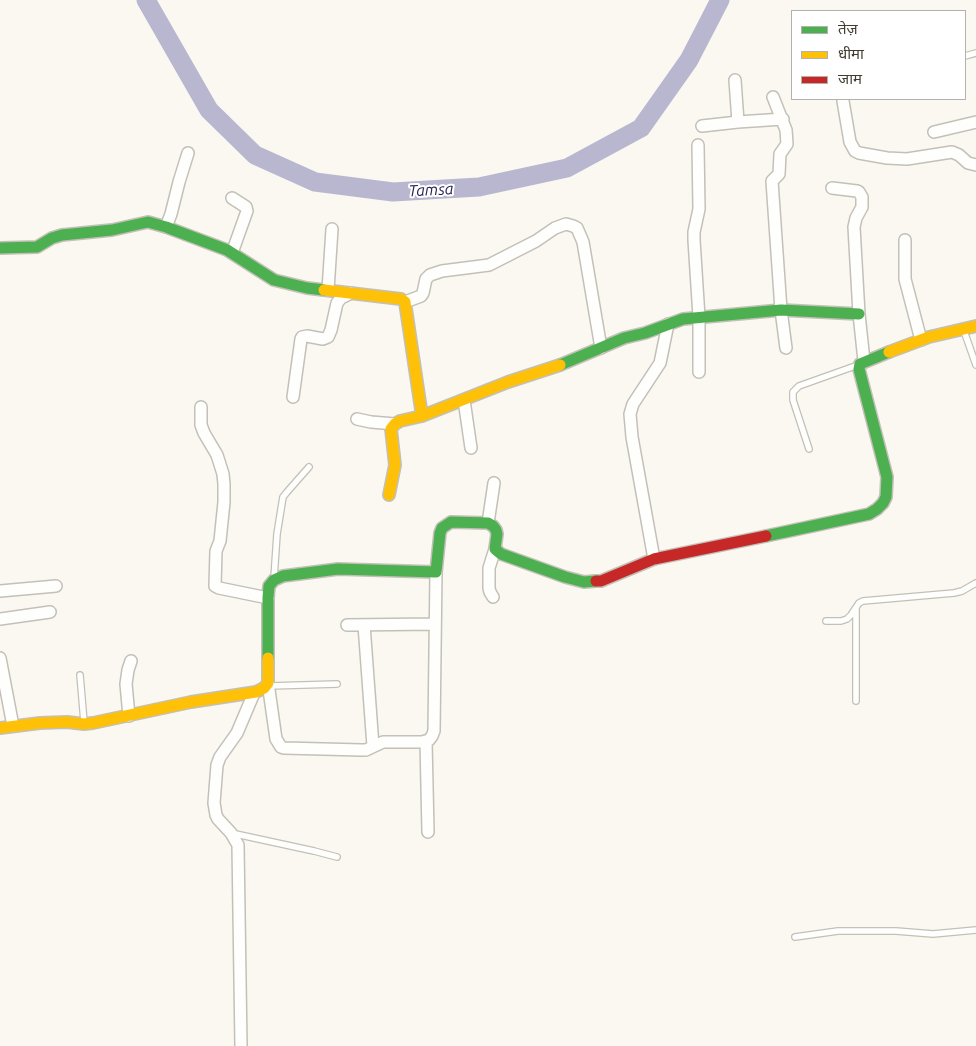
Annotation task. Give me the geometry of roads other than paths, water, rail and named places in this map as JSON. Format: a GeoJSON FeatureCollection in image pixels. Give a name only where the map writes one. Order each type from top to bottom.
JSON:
{"type":"FeatureCollection","features":[{"type":"Feature","properties":{"kind":"street"},"geometry":{"type":"LineString","coordinates":[[735,80],[738,122]]}},
{"type":"Feature","properties":{"kind":"street"},"geometry":{"type":"LineString","coordinates":[[773,97],[786,130],[786,144],[780,154],[778,176],[772,181],[781,310],[786,348]]}},
{"type":"Feature","properties":{"kind":"street"},"geometry":{"type":"LineString","coordinates":[[843,102],[850,142],[855,151],[859,153],[907,160],[952,152],[968,163],[976,165]]}},
{"type":"Feature","properties":{"kind":"street"},"geometry":{"type":"LineString","coordinates":[[702,126],[782,119]]}},
{"type":"Feature","properties":{"kind":"street"},"geometry":{"type":"LineString","coordinates":[[934,132],[976,122]]}},
{"type":"Feature","properties":{"kind":"street"},"geometry":{"type":"LineString","coordinates":[[698,146],[698,209],[694,240],[699,317],[699,372]]}},
{"type":"Feature","properties":{"kind":"street"},"geometry":{"type":"LineString","coordinates":[[166,227],[188,153]]}},
{"type":"Feature","properties":{"kind":"street"},"geometry":{"type":"LineString","coordinates":[[496,549],[501,554],[565,577],[584,582],[601,581],[654,559],[860,517],[877,510],[886,497],[887,477],[859,372],[862,363],[854,227],[862,207],[862,197],[857,191],[832,188]]}},
{"type":"Feature","properties":{"kind":"street"},"geometry":{"type":"LineString","coordinates":[[232,198],[246,207],[247,211],[232,253]]}},
{"type":"Feature","properties":{"kind":"street"},"geometry":{"type":"LineString","coordinates":[[0,248],[32,248],[62,235],[112,230],[142,223],[153,223],[232,253],[279,282],[307,288],[401,298],[406,306],[422,416]]}},
{"type":"Feature","properties":{"kind":"street"},"geometry":{"type":"LineString","coordinates":[[405,302],[421,296],[426,279],[430,275],[447,270],[489,265],[536,241],[555,228],[566,224],[577,228],[583,242],[601,348]]}},
{"type":"Feature","properties":{"kind":"street"},"geometry":{"type":"LineString","coordinates":[[328,290],[332,229]]}},
{"type":"Feature","properties":{"kind":"street"},"geometry":{"type":"LineString","coordinates":[[905,240],[905,279],[921,340]]}},
{"type":"Feature","properties":{"kind":"street"},"geometry":{"type":"LineString","coordinates":[[293,397],[301,339],[307,336],[323,339],[330,336],[337,303],[341,298],[351,293]]}},
{"type":"Feature","properties":{"kind":"street"},"geometry":{"type":"LineString","coordinates":[[357,419],[395,424],[422,416],[508,382],[561,365],[624,338],[645,333],[683,319],[781,310],[859,314]]}},
{"type":"Feature","properties":{"kind":"street"},"geometry":{"type":"LineString","coordinates":[[654,559],[632,437],[630,414],[633,404],[660,363],[668,324]]}},
{"type":"Feature","properties":{"kind":"street"},"geometry":{"type":"LineString","coordinates":[[862,363],[921,340],[976,326]]}},
{"type":"Feature","properties":{"kind":"street"},"geometry":{"type":"LineString","coordinates":[[464,400],[471,448]]}},
{"type":"Feature","properties":{"kind":"street"},"geometry":{"type":"LineString","coordinates":[[201,407],[201,425],[218,455],[223,479],[224,502],[220,541],[216,552],[215,586],[268,598]]}},
{"type":"Feature","properties":{"kind":"street"},"geometry":{"type":"LineString","coordinates":[[389,495],[395,465],[391,429],[395,424]]}},
{"type":"Feature","properties":{"kind":"street"},"geometry":{"type":"LineString","coordinates":[[488,523],[494,483]]}},
{"type":"Feature","properties":{"kind":"street"},"geometry":{"type":"LineString","coordinates":[[436,572],[338,569],[283,576],[274,580],[270,586],[268,598],[268,684],[276,739],[281,747],[289,749],[366,750],[388,741],[426,742],[429,740],[434,731],[436,572],[440,533],[442,528],[451,522],[488,523],[493,526],[497,534],[496,549],[489,568],[489,588],[493,597]]}},
{"type":"Feature","properties":{"kind":"street"},"geometry":{"type":"LineString","coordinates":[[0,591],[56,586]]}},
{"type":"Feature","properties":{"kind":"street"},"geometry":{"type":"LineString","coordinates":[[0,619],[50,612]]}},
{"type":"Feature","properties":{"kind":"street"},"geometry":{"type":"LineString","coordinates":[[348,625],[435,624]]}},
{"type":"Feature","properties":{"kind":"street"},"geometry":{"type":"LineString","coordinates":[[364,625],[373,746]]}},
{"type":"Feature","properties":{"kind":"street"},"geometry":{"type":"LineString","coordinates":[[0,658],[13,726]]}},
{"type":"Feature","properties":{"kind":"street"},"geometry":{"type":"LineString","coordinates":[[129,716],[126,684],[131,660]]}},
{"type":"Feature","properties":{"kind":"street"},"geometry":{"type":"LineString","coordinates":[[0,728],[40,723],[67,722],[84,724],[100,722],[191,702],[254,693],[268,684]]}},
{"type":"Feature","properties":{"kind":"street"},"geometry":{"type":"LineString","coordinates":[[242,1046],[238,845],[232,833],[218,818],[214,810],[214,803],[217,765],[220,757],[237,733],[254,693]]}},
{"type":"Feature","properties":{"kind":"street"},"geometry":{"type":"LineString","coordinates":[[426,742],[428,832]]}},
{"type":"Feature","properties":{"kind":"lane"},"geometry":{"type":"LineString","coordinates":[[963,329],[976,365]]}},
{"type":"Feature","properties":{"kind":"lane"},"geometry":{"type":"LineString","coordinates":[[809,449],[793,400],[793,392],[799,386],[862,363]]}},
{"type":"Feature","properties":{"kind":"lane"},"geometry":{"type":"LineString","coordinates":[[274,580],[277,534],[283,497],[309,467]]}},
{"type":"Feature","properties":{"kind":"lane"},"geometry":{"type":"LineString","coordinates":[[826,621],[847,619],[851,616],[856,606],[863,601],[954,593],[976,583]]}},
{"type":"Feature","properties":{"kind":"lane"},"geometry":{"type":"LineString","coordinates":[[856,606],[856,701]]}},
{"type":"Feature","properties":{"kind":"lane"},"geometry":{"type":"LineString","coordinates":[[80,675],[84,724]]}},
{"type":"Feature","properties":{"kind":"lane"},"geometry":{"type":"LineString","coordinates":[[268,684],[337,684]]}},
{"type":"Feature","properties":{"kind":"lane"},"geometry":{"type":"LineString","coordinates":[[232,833],[337,857]]}},
{"type":"Feature","properties":{"kind":"lane"},"geometry":{"type":"LineString","coordinates":[[794,937],[838,930],[933,934],[976,930]]}},
{"type":"Feature","properties":{"kind":"waterway","name":"Tamsa"},"geometry":{"type":"LineString","coordinates":[[146,0],[209,110],[255,155],[315,182],[393,192],[479,187],[567,168],[641,128],[689,60],[720,0]]}}]}
